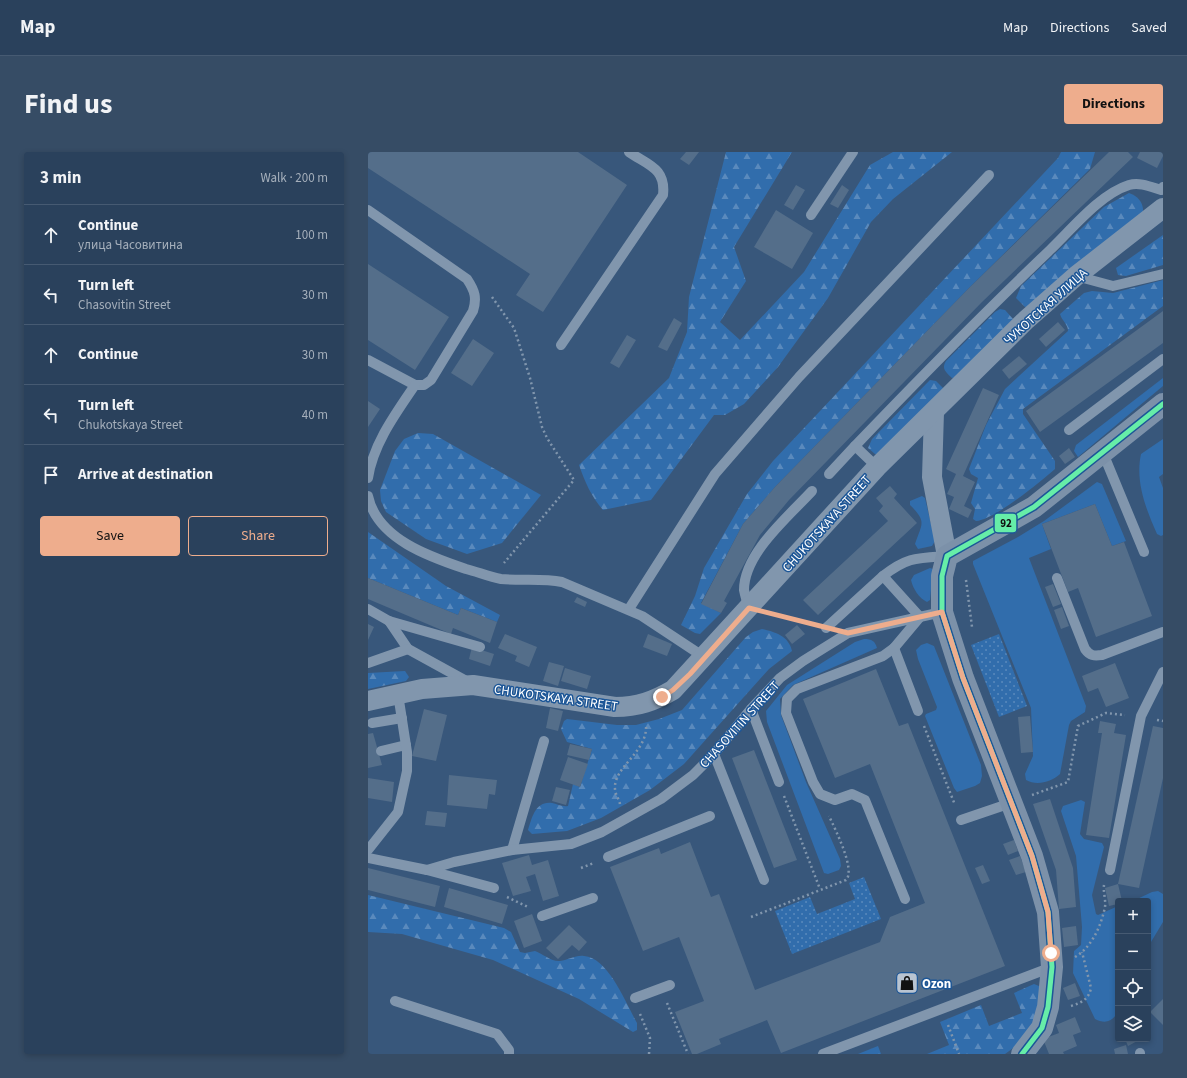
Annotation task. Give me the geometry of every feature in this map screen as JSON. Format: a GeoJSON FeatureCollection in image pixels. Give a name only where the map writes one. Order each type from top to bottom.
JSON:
{"type":"FeatureCollection","features":[{"type":"Feature","properties":{"kind":"street","name":"ЧУКОТСКАЯ УЛИЦА"},"geometry":{"type":"LineString","coordinates":[[934,412],[1026,320],[1076,276],[1163,194]]}},
{"type":"Feature","properties":{"kind":"street"},"geometry":{"type":"LineString","coordinates":[[947,556],[1034,507],[1104,453],[1163,404]]}},
{"type":"Feature","properties":{"kind":"street","name":"CHUKOTSKAYA STREET"},"geometry":{"type":"LineString","coordinates":[[368,701],[422,689],[473,685],[615,707],[631,707],[643,705],[673,690],[877,467],[934,412]]}},
{"type":"Feature","properties":{"kind":"street"},"geometry":{"type":"LineString","coordinates":[[934,412],[932,477],[947,556],[942,576],[942,612],[963,678],[1032,856],[1048,912],[1052,967],[1048,1006],[1042,1028],[1022,1054]]}},
{"type":"Feature","properties":{"kind":"lane"},"geometry":{"type":"LineString","coordinates":[[561,345],[663,195],[664,183],[660,172],[628,152]]}},
{"type":"Feature","properties":{"kind":"lane"},"geometry":{"type":"LineString","coordinates":[[811,215],[853,152]]}},
{"type":"Feature","properties":{"kind":"lane"},"geometry":{"type":"LineString","coordinates":[[629,609],[715,474],[799,377],[989,175]]}},
{"type":"Feature","properties":{"kind":"lane"},"geometry":{"type":"LineString","coordinates":[[829,474],[963,334],[1103,199],[1130,184],[1142,184],[1163,194]]}},
{"type":"Feature","properties":{"kind":"lane"},"geometry":{"type":"LineString","coordinates":[[368,210],[467,279],[474,289],[476,300],[473,312],[431,380],[424,385],[415,385],[368,360]]}},
{"type":"Feature","properties":{"kind":"lane"},"geometry":{"type":"LineString","coordinates":[[1076,276],[1113,286],[1163,274]]}},
{"type":"Feature","properties":{"kind":"lane"},"geometry":{"type":"LineString","coordinates":[[1069,430],[1163,359]]}},
{"type":"Feature","properties":{"kind":"lane"},"geometry":{"type":"LineString","coordinates":[[368,478],[370,467],[393,416],[415,385]]}},
{"type":"Feature","properties":{"kind":"lane"},"geometry":{"type":"LineString","coordinates":[[855,446],[877,467]]}},
{"type":"Feature","properties":{"kind":"lane"},"geometry":{"type":"LineString","coordinates":[[1104,453],[1144,552]]}},
{"type":"Feature","properties":{"kind":"lane"},"geometry":{"type":"LineString","coordinates":[[749,608],[744,590],[748,569],[766,539],[812,492]]}},
{"type":"Feature","properties":{"kind":"lane"},"geometry":{"type":"LineString","coordinates":[[368,496],[374,514],[389,531],[410,546],[441,560],[491,577],[562,582],[629,609],[676,637],[704,657]]}},
{"type":"Feature","properties":{"kind":"lane"},"geometry":{"type":"LineString","coordinates":[[826,628],[899,563],[917,558],[947,556]]}},
{"type":"Feature","properties":{"kind":"lane"},"geometry":{"type":"LineString","coordinates":[[883,576],[920,617],[894,648],[883,656],[797,689],[787,699],[786,714],[813,782],[820,794],[835,800],[852,794],[864,800],[905,899]]}},
{"type":"Feature","properties":{"kind":"lane"},"geometry":{"type":"LineString","coordinates":[[1057,578],[1085,649],[1089,654],[1095,656],[1102,655],[1163,632]]}},
{"type":"Feature","properties":{"kind":"lane"},"geometry":{"type":"LineString","coordinates":[[368,610],[389,621],[480,647]]}},
{"type":"Feature","properties":{"kind":"lane","name":"CHASOVITIN STREET"},"geometry":{"type":"LineString","coordinates":[[368,858],[426,870],[454,862],[512,850],[571,844],[602,832],[661,799],[693,774],[714,754],[751,709],[780,678],[804,661],[848,633],[942,612]]}},
{"type":"Feature","properties":{"kind":"lane"},"geometry":{"type":"LineString","coordinates":[[389,621],[408,649],[473,685]]}},
{"type":"Feature","properties":{"kind":"lane"},"geometry":{"type":"LineString","coordinates":[[894,648],[918,710]]}},
{"type":"Feature","properties":{"kind":"lane"},"geometry":{"type":"LineString","coordinates":[[368,663],[408,649]]}},
{"type":"Feature","properties":{"kind":"lane"},"geometry":{"type":"LineString","coordinates":[[1110,870],[1141,716],[1163,672]]}},
{"type":"Feature","properties":{"kind":"lane"},"geometry":{"type":"LineString","coordinates":[[368,850],[395,818],[400,806],[408,771],[406,744],[398,694]]}},
{"type":"Feature","properties":{"kind":"lane"},"geometry":{"type":"LineString","coordinates":[[751,709],[779,782]]}},
{"type":"Feature","properties":{"kind":"lane"},"geometry":{"type":"LineString","coordinates":[[372,723],[402,718]]}},
{"type":"Feature","properties":{"kind":"lane"},"geometry":{"type":"LineString","coordinates":[[512,850],[544,741]]}},
{"type":"Feature","properties":{"kind":"lane"},"geometry":{"type":"LineString","coordinates":[[381,752],[406,744]]}},
{"type":"Feature","properties":{"kind":"lane"},"geometry":{"type":"LineString","coordinates":[[714,754],[764,880]]}},
{"type":"Feature","properties":{"kind":"lane"},"geometry":{"type":"LineString","coordinates":[[961,820],[1011,802]]}},
{"type":"Feature","properties":{"kind":"lane"},"geometry":{"type":"LineString","coordinates":[[608,857],[710,816]]}},
{"type":"Feature","properties":{"kind":"lane"},"geometry":{"type":"LineString","coordinates":[[426,870],[494,888]]}},
{"type":"Feature","properties":{"kind":"lane"},"geometry":{"type":"LineString","coordinates":[[542,916],[593,898]]}},
{"type":"Feature","properties":{"kind":"lane"},"geometry":{"type":"LineString","coordinates":[[823,1054],[1052,967]]}},
{"type":"Feature","properties":{"kind":"lane"},"geometry":{"type":"LineString","coordinates":[[634,998],[670,985]]}},
{"type":"Feature","properties":{"kind":"lane"},"geometry":{"type":"LineString","coordinates":[[396,1001],[497,1034],[509,1050],[509,1054]]}},
{"type":"Feature","properties":{"kind":"path"},"geometry":{"type":"LineString","coordinates":[[474,289],[492,298],[514,328],[530,378],[542,427],[547,438],[574,480],[527,538],[491,577]]}},
{"type":"Feature","properties":{"kind":"path"},"geometry":{"type":"LineString","coordinates":[[749,608],[826,628]]}},
{"type":"Feature","properties":{"kind":"path"},"geometry":{"type":"LineString","coordinates":[[626,819],[615,788],[618,777],[644,740],[646,730],[643,705]]}},
{"type":"Feature","properties":{"kind":"path"},"geometry":{"type":"LineString","coordinates":[[918,710],[961,820]]}},
{"type":"Feature","properties":{"kind":"path"},"geometry":{"type":"LineString","coordinates":[[1038,793],[1068,782],[1078,726],[1106,713],[1141,716]]}},
{"type":"Feature","properties":{"kind":"path"},"geometry":{"type":"LineString","coordinates":[[779,782],[820,890]]}},
{"type":"Feature","properties":{"kind":"path"},"geometry":{"type":"LineString","coordinates":[[751,917],[846,880],[850,871],[848,862],[820,794]]}},
{"type":"Feature","properties":{"kind":"path"},"geometry":{"type":"LineString","coordinates":[[1052,967],[1082,952],[1090,944],[1105,906],[1104,885],[1109,877],[1110,870]]}},
{"type":"Feature","properties":{"kind":"path"},"geometry":{"type":"LineString","coordinates":[[494,888],[501,894],[531,908],[542,916]]}},
{"type":"Feature","properties":{"kind":"path"},"geometry":{"type":"LineString","coordinates":[[1048,1006],[1065,1007],[1076,1004],[1085,1000],[1090,993],[1091,988],[1082,952]]}},
{"type":"Feature","properties":{"kind":"path"},"geometry":{"type":"LineString","coordinates":[[634,998],[650,1038],[649,1054]]}},
{"type":"Feature","properties":{"kind":"path"},"geometry":{"type":"LineString","coordinates":[[667,1002],[688,1054]]}},
{"type":"Feature","properties":{"kind":"path"},"geometry":{"type":"LineString","coordinates":[[942,1010],[959,1054]]}},
{"type":"Feature","properties":{"kind":"green space"},"geometry":{"type":"Polygon","coordinates":[[[726,152],[792,152],[734,247],[746,281],[720,322],[740,340],[804,272],[870,165],[893,152],[952,152],[893,199],[871,222],[828,298],[778,367],[744,404],[725,415],[714,415],[651,500],[603,510],[589,489],[579,465],[669,378],[687,332],[689,297],[726,152]]]}},
{"type":"Feature","properties":{"kind":"green space"},"geometry":{"type":"Polygon","coordinates":[[[1061,152],[1095,152],[1090,169],[969,288],[775,487],[743,524],[701,603],[721,613],[700,634],[695,633],[681,625],[695,596],[704,568],[747,494],[773,461],[1058,158],[1061,152]]]}},
{"type":"Feature","properties":{"kind":"green space"},"geometry":{"type":"Polygon","coordinates":[[[1129,193],[1140,200],[1143,213],[1031,306],[1025,307],[1016,298],[1021,286],[1104,207],[1129,193]]]}},
{"type":"Feature","properties":{"kind":"green space"},"geometry":{"type":"Polygon","coordinates":[[[1163,235],[1163,265],[1126,276],[1118,275],[1116,268],[1163,235]]]}},
{"type":"Feature","properties":{"kind":"green space"},"geometry":{"type":"Polygon","coordinates":[[[1163,280],[1163,306],[1023,409],[1023,414],[1055,461],[1055,469],[1005,508],[984,519],[976,521],[973,519],[975,509],[971,503],[978,478],[971,474],[969,469],[986,425],[1005,389],[1068,331],[1067,326],[1060,314],[1084,293],[1092,291],[1113,293],[1163,280]]]}},
{"type":"Feature","properties":{"kind":"green space"},"geometry":{"type":"Polygon","coordinates":[[[1000,309],[1005,310],[1013,319],[958,377],[952,378],[944,368],[946,361],[995,312],[1000,309]]]}},
{"type":"Feature","properties":{"kind":"green space"},"geometry":{"type":"Polygon","coordinates":[[[1163,378],[1163,386],[1078,457],[1074,451],[1076,445],[1163,378]]]}},
{"type":"Feature","properties":{"kind":"green space"},"geometry":{"type":"Polygon","coordinates":[[[930,380],[936,381],[944,389],[879,454],[875,454],[868,448],[872,439],[930,380]]]}},
{"type":"Feature","properties":{"kind":"green space"},"geometry":{"type":"Polygon","coordinates":[[[418,433],[433,434],[541,495],[502,543],[467,554],[426,539],[386,512],[381,501],[380,490],[395,451],[404,439],[418,433]]]}},
{"type":"Feature","properties":{"kind":"green space"},"geometry":{"type":"Polygon","coordinates":[[[1163,439],[1163,474],[1159,477],[1163,488],[1163,535],[1161,536],[1157,534],[1149,515],[1139,475],[1141,454],[1163,439]]]}},
{"type":"Feature","properties":{"kind":"green space"},"geometry":{"type":"Polygon","coordinates":[[[1097,482],[1102,484],[1126,541],[1112,546],[1095,504],[1042,524],[1051,549],[1029,558],[1086,706],[1085,712],[1071,721],[1069,725],[1060,774],[1048,781],[1039,783],[1030,782],[1026,780],[1025,774],[1033,756],[1031,708],[973,561],[1044,521],[1097,482]]]}},
{"type":"Feature","properties":{"kind":"green space"},"geometry":{"type":"Polygon","coordinates":[[[922,496],[925,498],[935,541],[932,546],[918,549],[915,544],[922,523],[919,515],[910,505],[910,501],[922,496]]]}},
{"type":"Feature","properties":{"kind":"green space"},"geometry":{"type":"Polygon","coordinates":[[[368,532],[446,586],[500,615],[497,622],[461,608],[458,615],[368,578],[368,532]]]}},
{"type":"Feature","properties":{"kind":"green space"},"geometry":{"type":"Polygon","coordinates":[[[930,568],[933,569],[930,600],[927,602],[917,593],[911,580],[914,575],[930,568]]]}},
{"type":"Feature","properties":{"kind":"green space"},"geometry":{"type":"Polygon","coordinates":[[[762,629],[776,633],[785,638],[792,651],[769,669],[684,764],[650,790],[601,818],[567,831],[532,834],[528,830],[535,811],[538,808],[546,803],[568,806],[573,784],[580,787],[592,749],[567,742],[561,729],[564,721],[567,719],[617,725],[636,725],[659,719],[682,710],[746,637],[753,632],[762,629]]]}},
{"type":"Feature","properties":{"kind":"green space"},"geometry":{"type":"Polygon","coordinates":[[[999,634],[1027,706],[999,717],[971,645],[999,634]]]}},
{"type":"Feature","properties":{"kind":"green space"},"geometry":{"type":"Polygon","coordinates":[[[864,639],[873,641],[877,648],[793,685],[780,699],[781,715],[806,782],[840,859],[841,866],[839,870],[828,874],[824,873],[767,722],[766,711],[787,685],[855,642],[864,639]]]}},
{"type":"Feature","properties":{"kind":"green space"},"geometry":{"type":"Polygon","coordinates":[[[927,643],[934,646],[981,765],[982,776],[980,783],[957,792],[954,788],[925,716],[926,714],[936,710],[937,707],[918,659],[916,650],[921,645],[927,643]]]}},
{"type":"Feature","properties":{"kind":"green space"},"geometry":{"type":"Polygon","coordinates":[[[405,671],[409,677],[406,681],[368,689],[368,673],[405,671]]]}},
{"type":"Feature","properties":{"kind":"green space"},"geometry":{"type":"Polygon","coordinates":[[[1081,800],[1085,802],[1080,834],[1084,839],[1102,843],[1104,847],[1092,895],[1096,914],[1098,915],[1115,907],[1115,1016],[1111,1020],[1105,1022],[1095,1019],[1073,973],[1074,951],[1081,945],[1082,927],[1076,856],[1061,811],[1063,806],[1081,800]]]}},
{"type":"Feature","properties":{"kind":"green space"},"geometry":{"type":"Polygon","coordinates":[[[864,877],[881,919],[792,954],[775,911],[810,897],[817,914],[855,899],[849,883],[864,877]]]}},
{"type":"Feature","properties":{"kind":"green space"},"geometry":{"type":"Polygon","coordinates":[[[1158,891],[1163,894],[1163,922],[1151,942],[1151,898],[1139,898],[1158,891]]]}},
{"type":"Feature","properties":{"kind":"green space"},"geometry":{"type":"Polygon","coordinates":[[[368,895],[504,928],[511,932],[520,952],[525,953],[535,951],[557,961],[581,956],[593,959],[609,973],[616,983],[637,1023],[637,1030],[633,1032],[579,999],[493,960],[402,934],[368,932],[368,895]]]}},
{"type":"Feature","properties":{"kind":"green space"},"geometry":{"type":"Polygon","coordinates":[[[1034,984],[1039,986],[1036,1015],[1027,1033],[1005,1054],[927,1054],[949,1045],[940,1022],[981,1005],[989,1026],[1022,1013],[1014,993],[1034,984]]]}},
{"type":"Feature","properties":{"kind":"green space"},"geometry":{"type":"Polygon","coordinates":[[[878,1046],[881,1054],[858,1054],[878,1046]]]}},
{"type":"Feature","properties":{"kind":"building"},"geometry":{"type":"Polygon","coordinates":[[[368,152],[578,152],[627,185],[543,312],[516,295],[530,274],[368,168],[368,152]]]}},
{"type":"Feature","properties":{"kind":"building"},"geometry":{"type":"Polygon","coordinates":[[[686,152],[699,152],[689,165],[680,159],[686,152]]]}},
{"type":"Feature","properties":{"kind":"building"},"geometry":{"type":"Polygon","coordinates":[[[1109,152],[1128,152],[1133,157],[982,302],[789,500],[760,535],[724,601],[727,603],[721,613],[701,604],[743,524],[775,487],[969,288],[1109,152]]]}},
{"type":"Feature","properties":{"kind":"building"},"geometry":{"type":"Polygon","coordinates":[[[1140,152],[1163,152],[1163,156],[1157,168],[1137,158],[1140,152]]]}},
{"type":"Feature","properties":{"kind":"building"},"geometry":{"type":"Polygon","coordinates":[[[796,185],[805,190],[793,210],[784,205],[796,185]]]}},
{"type":"Feature","properties":{"kind":"building"},"geometry":{"type":"Polygon","coordinates":[[[842,185],[849,190],[838,208],[830,204],[842,185]]]}},
{"type":"Feature","properties":{"kind":"building"},"geometry":{"type":"Polygon","coordinates":[[[776,210],[813,233],[792,269],[754,247],[776,210]]]}},
{"type":"Feature","properties":{"kind":"building"},"geometry":{"type":"Polygon","coordinates":[[[368,264],[449,317],[415,370],[368,340],[368,264]]]}},
{"type":"Feature","properties":{"kind":"building"},"geometry":{"type":"Polygon","coordinates":[[[1163,311],[1163,343],[1040,432],[1026,411],[1163,311]]]}},
{"type":"Feature","properties":{"kind":"building"},"geometry":{"type":"Polygon","coordinates":[[[674,318],[682,323],[667,351],[658,347],[674,318]]]}},
{"type":"Feature","properties":{"kind":"building"},"geometry":{"type":"Polygon","coordinates":[[[1058,322],[1065,330],[1046,347],[1039,339],[1058,322]]]}},
{"type":"Feature","properties":{"kind":"building"},"geometry":{"type":"Polygon","coordinates":[[[627,335],[636,340],[619,368],[610,363],[627,335]]]}},
{"type":"Feature","properties":{"kind":"building"},"geometry":{"type":"Polygon","coordinates":[[[473,339],[494,353],[472,386],[451,373],[473,339]]]}},
{"type":"Feature","properties":{"kind":"building"},"geometry":{"type":"Polygon","coordinates":[[[1019,356],[1027,364],[1009,379],[1002,370],[1019,356]]]}},
{"type":"Feature","properties":{"kind":"building"},"geometry":{"type":"Polygon","coordinates":[[[983,388],[999,395],[963,476],[975,482],[964,506],[972,510],[968,518],[949,509],[954,497],[947,494],[956,474],[946,469],[983,388]]]}},
{"type":"Feature","properties":{"kind":"building"},"geometry":{"type":"Polygon","coordinates":[[[368,401],[380,409],[368,427],[368,401]]]}},
{"type":"Feature","properties":{"kind":"building"},"geometry":{"type":"Polygon","coordinates":[[[1069,448],[1075,457],[1065,464],[1059,456],[1069,448]]]}},
{"type":"Feature","properties":{"kind":"building"},"geometry":{"type":"Polygon","coordinates":[[[890,486],[897,494],[894,498],[917,523],[818,615],[803,600],[888,521],[879,511],[883,506],[876,498],[890,486]]]}},
{"type":"Feature","properties":{"kind":"building"},"geometry":{"type":"Polygon","coordinates":[[[1095,504],[1112,546],[1124,542],[1152,616],[1096,637],[1078,588],[1068,592],[1042,524],[1095,504]]]}},
{"type":"Feature","properties":{"kind":"building"},"geometry":{"type":"Polygon","coordinates":[[[368,578],[458,615],[461,608],[497,622],[490,643],[453,628],[451,634],[368,599],[368,578]]]}},
{"type":"Feature","properties":{"kind":"building"},"geometry":{"type":"Polygon","coordinates":[[[1053,584],[1061,604],[1053,607],[1045,587],[1053,584]]]}},
{"type":"Feature","properties":{"kind":"building"},"geometry":{"type":"Polygon","coordinates":[[[577,597],[587,602],[585,607],[574,602],[577,597]]]}},
{"type":"Feature","properties":{"kind":"building"},"geometry":{"type":"Polygon","coordinates":[[[1062,607],[1069,626],[1061,629],[1054,610],[1062,607]]]}},
{"type":"Feature","properties":{"kind":"building"},"geometry":{"type":"Polygon","coordinates":[[[368,624],[374,627],[368,640],[368,624]]]}},
{"type":"Feature","properties":{"kind":"building"},"geometry":{"type":"Polygon","coordinates":[[[797,625],[805,634],[792,644],[785,635],[797,625]]]}},
{"type":"Feature","properties":{"kind":"building"},"geometry":{"type":"Polygon","coordinates":[[[505,634],[537,647],[529,667],[515,661],[517,656],[498,648],[505,634]]]}},
{"type":"Feature","properties":{"kind":"building"},"geometry":{"type":"Polygon","coordinates":[[[648,634],[672,644],[667,656],[643,647],[648,634]]]}},
{"type":"Feature","properties":{"kind":"building"},"geometry":{"type":"Polygon","coordinates":[[[472,647],[494,654],[490,666],[469,659],[472,647]]]}},
{"type":"Feature","properties":{"kind":"building"},"geometry":{"type":"Polygon","coordinates":[[[549,662],[564,666],[558,686],[543,681],[549,662]]]}},
{"type":"Feature","properties":{"kind":"building"},"geometry":{"type":"Polygon","coordinates":[[[1115,663],[1129,698],[1106,707],[1098,688],[1088,692],[1082,676],[1115,663]]]}},
{"type":"Feature","properties":{"kind":"building"},"geometry":{"type":"Polygon","coordinates":[[[565,668],[591,676],[587,689],[561,681],[565,668]]]}},
{"type":"Feature","properties":{"kind":"building"},"geometry":{"type":"Polygon","coordinates":[[[876,669],[899,726],[908,723],[1005,966],[781,1053],[767,1020],[719,1039],[721,1044],[697,1054],[692,1054],[675,1012],[704,1001],[679,937],[643,951],[610,867],[659,848],[661,854],[690,842],[711,897],[719,894],[755,990],[880,942],[890,917],[925,903],[870,764],[835,778],[803,699],[876,669]]]}},
{"type":"Feature","properties":{"kind":"building"},"geometry":{"type":"Polygon","coordinates":[[[550,708],[563,711],[558,731],[546,728],[550,708]]]}},
{"type":"Feature","properties":{"kind":"building"},"geometry":{"type":"Polygon","coordinates":[[[424,709],[447,715],[436,761],[412,756],[424,709]]]}},
{"type":"Feature","properties":{"kind":"building"},"geometry":{"type":"Polygon","coordinates":[[[1030,716],[1033,752],[1021,753],[1018,717],[1030,716]]]}},
{"type":"Feature","properties":{"kind":"building"},"geometry":{"type":"Polygon","coordinates":[[[1100,721],[1116,724],[1114,733],[1126,735],[1109,838],[1086,835],[1102,733],[1098,733],[1100,721]]]}},
{"type":"Feature","properties":{"kind":"building"},"geometry":{"type":"Polygon","coordinates":[[[1153,726],[1163,728],[1163,778],[1139,888],[1118,884],[1153,726]]]}},
{"type":"Feature","properties":{"kind":"building"},"geometry":{"type":"Polygon","coordinates":[[[373,733],[382,765],[368,768],[368,734],[373,733]]]}},
{"type":"Feature","properties":{"kind":"building"},"geometry":{"type":"Polygon","coordinates":[[[570,744],[592,749],[589,760],[567,755],[570,744]]]}},
{"type":"Feature","properties":{"kind":"building"},"geometry":{"type":"Polygon","coordinates":[[[754,750],[797,860],[774,868],[732,758],[754,750]]]}},
{"type":"Feature","properties":{"kind":"building"},"geometry":{"type":"Polygon","coordinates":[[[568,757],[588,764],[580,787],[560,780],[568,757]]]}},
{"type":"Feature","properties":{"kind":"building"},"geometry":{"type":"Polygon","coordinates":[[[449,775],[497,780],[495,795],[489,794],[487,809],[447,805],[449,775]]]}},
{"type":"Feature","properties":{"kind":"building"},"geometry":{"type":"Polygon","coordinates":[[[368,778],[394,782],[392,802],[368,798],[368,778]]]}},
{"type":"Feature","properties":{"kind":"building"},"geometry":{"type":"Polygon","coordinates":[[[556,787],[570,790],[566,805],[552,801],[556,787]]]}},
{"type":"Feature","properties":{"kind":"building"},"geometry":{"type":"Polygon","coordinates":[[[1050,799],[1073,868],[1076,907],[1059,909],[1056,870],[1033,804],[1050,799]]]}},
{"type":"Feature","properties":{"kind":"building"},"geometry":{"type":"Polygon","coordinates":[[[427,811],[447,813],[445,827],[425,825],[427,811]]]}},
{"type":"Feature","properties":{"kind":"building"},"geometry":{"type":"Polygon","coordinates":[[[1014,840],[1018,851],[1008,855],[1003,844],[1014,840]]]}},
{"type":"Feature","properties":{"kind":"building"},"geometry":{"type":"Polygon","coordinates":[[[529,855],[532,865],[548,860],[559,896],[543,901],[535,874],[526,877],[531,891],[513,896],[502,863],[529,855]]]}},
{"type":"Feature","properties":{"kind":"building"},"geometry":{"type":"Polygon","coordinates":[[[1020,856],[1026,872],[1016,875],[1009,860],[1020,856]]]}},
{"type":"Feature","properties":{"kind":"building"},"geometry":{"type":"Polygon","coordinates":[[[983,865],[990,881],[982,884],[975,868],[983,865]]]}},
{"type":"Feature","properties":{"kind":"building"},"geometry":{"type":"Polygon","coordinates":[[[368,868],[440,886],[435,907],[368,890],[368,868]]]}},
{"type":"Feature","properties":{"kind":"building"},"geometry":{"type":"Polygon","coordinates":[[[1118,884],[1121,898],[1115,898],[1115,905],[1109,906],[1105,888],[1118,884]]]}},
{"type":"Feature","properties":{"kind":"building"},"geometry":{"type":"Polygon","coordinates":[[[449,888],[508,905],[502,924],[444,907],[449,888]]]}},
{"type":"Feature","properties":{"kind":"building"},"geometry":{"type":"Polygon","coordinates":[[[532,914],[542,941],[524,948],[514,921],[532,914]]]}},
{"type":"Feature","properties":{"kind":"building"},"geometry":{"type":"Polygon","coordinates":[[[569,925],[587,942],[579,951],[572,945],[558,959],[546,948],[569,925]]]}},
{"type":"Feature","properties":{"kind":"building"},"geometry":{"type":"Polygon","coordinates":[[[1076,926],[1078,945],[1064,947],[1062,928],[1076,926]]]}},
{"type":"Feature","properties":{"kind":"building"},"geometry":{"type":"Polygon","coordinates":[[[1075,983],[1080,996],[1068,1000],[1063,988],[1075,983]]]}},
{"type":"Feature","properties":{"kind":"building"},"geometry":{"type":"Polygon","coordinates":[[[1163,999],[1163,1025],[1151,1013],[1151,1011],[1163,999]]]}},
{"type":"Feature","properties":{"kind":"building"},"geometry":{"type":"Polygon","coordinates":[[[1075,1017],[1081,1032],[1073,1035],[1077,1046],[1063,1052],[1064,1054],[1049,1054],[1043,1039],[1059,1033],[1056,1025],[1075,1017]]]}},
{"type":"Feature","properties":{"kind":"building"},"geometry":{"type":"Polygon","coordinates":[[[1126,1042],[1135,1042],[1128,1046],[1126,1042]]]}},
{"type":"Feature","properties":{"kind":"building"},"geometry":{"type":"Polygon","coordinates":[[[1126,1045],[1128,1054],[1115,1054],[1114,1049],[1126,1045]]]}},
{"type":"Feature","properties":{"kind":"transit line","name":"92"},"geometry":{"type":"LineString","coordinates":[[1022,1054],[1042,1028],[1048,1007],[1052,967],[1048,912],[1032,856],[963,678],[942,612],[942,576],[947,556],[1034,507],[1163,404]]}},
{"type":"Feature","properties":{"kind":"place","name":"Ozon"},"geometry":{"type":"Point","coordinates":[907,983]}},
{"type":"Feature","properties":{"kind":"route"},"geometry":{"type":"LineString","coordinates":[[662,697],[673,690],[690,674],[749,608],[848,633],[942,612],[963,678],[1032,856],[1048,912],[1051,953]]}}]}
